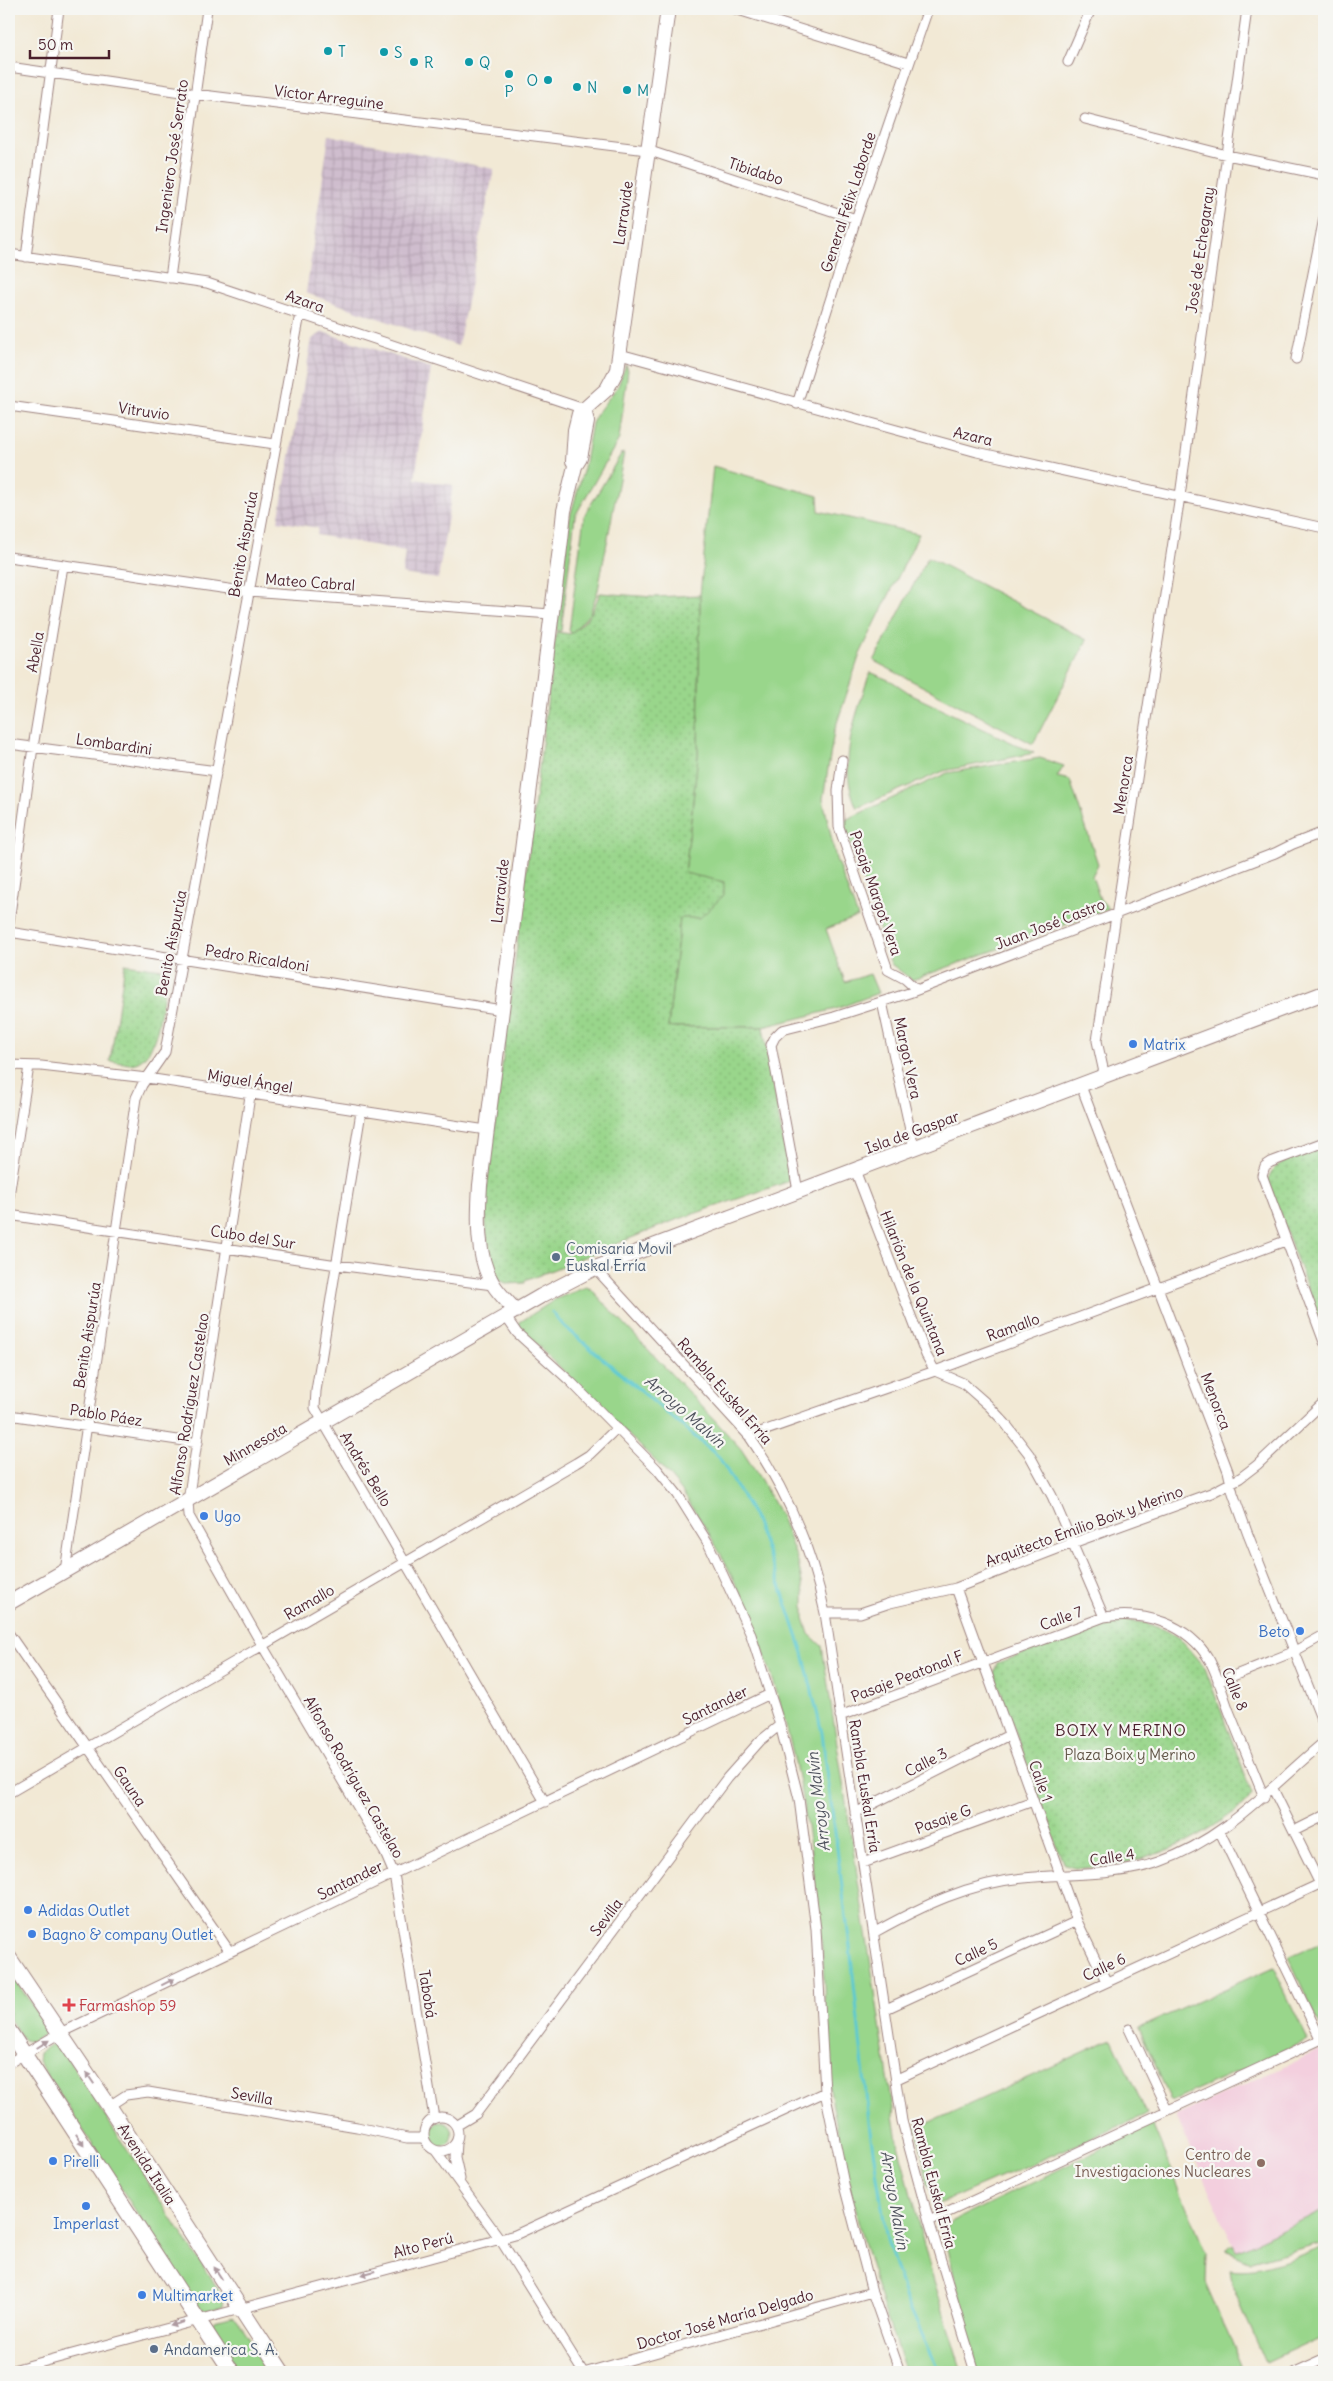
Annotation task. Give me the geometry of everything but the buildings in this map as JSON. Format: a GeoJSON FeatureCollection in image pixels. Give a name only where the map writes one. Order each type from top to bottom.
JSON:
{"type":"FeatureCollection","features":[{"type":"Feature","properties":{"kind":"main road","name":"Avenida Italia"},"geometry":{"type":"LineString","coordinates":[[9,1958],[109,2106],[282,2372]]}},
{"type":"Feature","properties":{"kind":"main road"},"geometry":{"type":"LineString","coordinates":[[9,2031],[232,2372]]}},
{"type":"Feature","properties":{"kind":"street"},"geometry":{"type":"LineString","coordinates":[[26,257],[48,73],[59,9]]}},
{"type":"Feature","properties":{"kind":"street","name":"Ingeniero José Serrato"},"geometry":{"type":"LineString","coordinates":[[170,278],[208,9]]}},
{"type":"Feature","properties":{"kind":"street","name":"Larravide"},"geometry":{"type":"LineString","coordinates":[[511,1314],[493,1286],[483,1259],[479,1220],[486,1130],[564,511],[575,466],[572,458],[574,430],[579,414],[602,394],[612,381],[620,354],[668,9]]}},
{"type":"Feature","properties":{"kind":"street"},"geometry":{"type":"LineString","coordinates":[[734,9],[908,63]]}},
{"type":"Feature","properties":{"kind":"street","name":"General Félix Laborde"},"geometry":{"type":"LineString","coordinates":[[797,404],[856,218],[928,9]]}},
{"type":"Feature","properties":{"kind":"street"},"geometry":{"type":"LineString","coordinates":[[1068,62],[1091,9]]}},
{"type":"Feature","properties":{"kind":"street","name":"José de Echegaray"},"geometry":{"type":"LineString","coordinates":[[1180,496],[1248,9]]}},
{"type":"Feature","properties":{"kind":"street","name":"Víctor Arreguine"},"geometry":{"type":"LineString","coordinates":[[9,67],[195,94],[647,150]]}},
{"type":"Feature","properties":{"kind":"street"},"geometry":{"type":"LineString","coordinates":[[1085,119],[1227,155],[1324,176]]}},
{"type":"Feature","properties":{"kind":"street","name":"Tibidabo"},"geometry":{"type":"LineString","coordinates":[[647,150],[856,218]]}},
{"type":"Feature","properties":{"kind":"street"},"geometry":{"type":"LineString","coordinates":[[1296,359],[1324,218]]}},
{"type":"Feature","properties":{"kind":"street","name":"Azara"},"geometry":{"type":"LineString","coordinates":[[9,254],[223,287],[584,409]]}},
{"type":"Feature","properties":{"kind":"street","name":"Benito Aispurúa"},"geometry":{"type":"LineString","coordinates":[[65,1571],[136,1098],[165,1052],[300,314]]}},
{"type":"Feature","properties":{"kind":"street","name":"Azara"},"geometry":{"type":"LineString","coordinates":[[620,354],[977,452],[1324,528]]}},
{"type":"Feature","properties":{"kind":"street","name":"Vitruvio"},"geometry":{"type":"LineString","coordinates":[[9,406],[275,444]]}},
{"type":"Feature","properties":{"kind":"street","name":"Menorca"},"geometry":{"type":"LineString","coordinates":[[1105,1077],[1098,1041],[1180,496]]}},
{"type":"Feature","properties":{"kind":"street","name":"Mateo Cabral"},"geometry":{"type":"LineString","coordinates":[[9,557],[249,592],[551,614]]}},
{"type":"Feature","properties":{"kind":"street","name":"Abella"},"geometry":{"type":"LineString","coordinates":[[9,922],[33,747],[63,566]]}},
{"type":"Feature","properties":{"kind":"street","name":"Lombardini"},"geometry":{"type":"LineString","coordinates":[[9,744],[217,771]]}},
{"type":"Feature","properties":{"kind":"street","name":"Pasaje Margot Vera"},"geometry":{"type":"LineString","coordinates":[[842,760],[837,811],[842,839],[888,970],[905,979],[917,990]]}},
{"type":"Feature","properties":{"kind":"street","name":"Juan José Castro"},"geometry":{"type":"LineString","coordinates":[[798,1191],[771,1045],[774,1036],[782,1030],[882,1002],[917,990],[1276,854],[1293,844],[1324,832]]}},
{"type":"Feature","properties":{"kind":"street","name":"Pedro Ricaldoni"},"geometry":{"type":"LineString","coordinates":[[9,932],[502,1010]]}},
{"type":"Feature","properties":{"kind":"street","name":"Isla de Gaspar"},"geometry":{"type":"LineString","coordinates":[[511,1314],[595,1268],[1324,993]]}},
{"type":"Feature","properties":{"kind":"street","name":"Margot Vera"},"geometry":{"type":"LineString","coordinates":[[882,1002],[914,1148]]}},
{"type":"Feature","properties":{"kind":"street","name":"Miguel Ángel"},"geometry":{"type":"LineString","coordinates":[[9,1065],[147,1078],[250,1096],[486,1130]]}},
{"type":"Feature","properties":{"kind":"street"},"geometry":{"type":"LineString","coordinates":[[9,1196],[29,1066]]}},
{"type":"Feature","properties":{"kind":"street","name":"Menorca"},"geometry":{"type":"LineString","coordinates":[[1081,1086],[1228,1471],[1247,1532],[1293,1652],[1324,1726]]}},
{"type":"Feature","properties":{"kind":"street","name":"Alfonso Rodríguez Castelao"},"geometry":{"type":"LineString","coordinates":[[250,1096],[188,1501],[189,1516],[262,1645],[385,1853],[394,1874]]}},
{"type":"Feature","properties":{"kind":"street","name":"Andrés Bello"},"geometry":{"type":"LineString","coordinates":[[361,1112],[315,1397],[315,1408],[545,1802]]}},
{"type":"Feature","properties":{"kind":"street"},"geometry":{"type":"LineString","coordinates":[[1324,1142],[1271,1162],[1265,1166],[1263,1172],[1263,1182],[1324,1342]]}},
{"type":"Feature","properties":{"kind":"street","name":"Hilarión de la Quintana"},"geometry":{"type":"LineString","coordinates":[[855,1170],[926,1355],[935,1371],[964,1384],[1005,1423],[1018,1439],[1042,1476],[1070,1544],[1104,1617]]}},
{"type":"Feature","properties":{"kind":"street","name":"Cubo del Sur"},"geometry":{"type":"LineString","coordinates":[[9,1215],[117,1232],[227,1246],[337,1265],[493,1286]]}},
{"type":"Feature","properties":{"kind":"street","name":"Ramallo"},"geometry":{"type":"LineString","coordinates":[[749,1436],[935,1371],[1285,1241]]}},
{"type":"Feature","properties":{"kind":"street","name":"Rambla Euskal Erría"},"geometry":{"type":"LineString","coordinates":[[595,1268],[749,1436],[766,1461],[796,1521],[812,1561],[825,1613],[854,1813],[875,1932],[902,2121],[929,2221],[975,2372]]}},
{"type":"Feature","properties":{"kind":"street"},"geometry":{"type":"LineString","coordinates":[[511,1314],[517,1333],[571,1382],[617,1428],[657,1469],[678,1495],[700,1530],[751,1635],[780,1725],[799,1799],[816,1929],[825,2092],[845,2189],[872,2292],[900,2372]]}},
{"type":"Feature","properties":{"kind":"street","name":"Minnesota"},"geometry":{"type":"LineString","coordinates":[[9,1603],[511,1314]]}},
{"type":"Feature","properties":{"kind":"street","name":"Arquitecto Emilio Boix y Merino"},"geometry":{"type":"LineString","coordinates":[[825,1613],[860,1613],[890,1603],[956,1588],[1070,1544],[1211,1494],[1231,1483],[1272,1452],[1324,1402]]}},
{"type":"Feature","properties":{"kind":"street","name":"Pablo Páez"},"geometry":{"type":"LineString","coordinates":[[9,1415],[198,1443]]}},
{"type":"Feature","properties":{"kind":"street","name":"Ramallo"},"geometry":{"type":"LineString","coordinates":[[9,1793],[576,1464],[590,1455],[617,1428]]}},
{"type":"Feature","properties":{"kind":"street","name":"Calle 1"},"geometry":{"type":"LineString","coordinates":[[956,1588],[1076,1921],[1106,1981]]}},
{"type":"Feature","properties":{"kind":"street","name":"Calle 7"},"geometry":{"type":"LineString","coordinates":[[983,1662],[1104,1617],[1120,1615],[1151,1617]]}},
{"type":"Feature","properties":{"kind":"street","name":"Calle 8"},"geometry":{"type":"LineString","coordinates":[[1151,1617],[1172,1625],[1191,1638],[1210,1662],[1264,1797]]}},
{"type":"Feature","properties":{"kind":"street","name":"Gauna"},"geometry":{"type":"LineString","coordinates":[[9,1634],[230,1952]]}},
{"type":"Feature","properties":{"kind":"street"},"geometry":{"type":"LineString","coordinates":[[1218,1682],[1293,1652],[1324,1635]]}},
{"type":"Feature","properties":{"kind":"street","name":"Pasaje Peatonal F"},"geometry":{"type":"LineString","coordinates":[[840,1716],[983,1662]]}},
{"type":"Feature","properties":{"kind":"street","name":"Santander"},"geometry":{"type":"LineString","coordinates":[[9,2063],[60,2033],[770,1694]]}},
{"type":"Feature","properties":{"kind":"street","name":"Sevilla"},"geometry":{"type":"LineString","coordinates":[[456,2126],[476,2114],[727,1778],[760,1741],[780,1725]]}},
{"type":"Feature","properties":{"kind":"street","name":"Calle 3"},"geometry":{"type":"LineString","coordinates":[[854,1813],[1009,1735]]}},
{"type":"Feature","properties":{"kind":"street","name":"Calle 4"},"geometry":{"type":"LineString","coordinates":[[875,1932],[909,1913],[959,1891],[1024,1878],[1112,1873],[1146,1865],[1194,1847],[1220,1832],[1274,1789],[1324,1742]]}},
{"type":"Feature","properties":{"kind":"street"},"geometry":{"type":"LineString","coordinates":[[1274,1789],[1322,1883]]}},
{"type":"Feature","properties":{"kind":"street","name":"Pasaje G"},"geometry":{"type":"LineString","coordinates":[[863,1863],[1033,1801]]}},
{"type":"Feature","properties":{"kind":"street"},"geometry":{"type":"LineString","coordinates":[[1294,1831],[1324,1816]]}},
{"type":"Feature","properties":{"kind":"street"},"geometry":{"type":"LineString","coordinates":[[929,2221],[1322,2039],[1220,1832]]}},
{"type":"Feature","properties":{"kind":"street","name":"Tabobá"},"geometry":{"type":"LineString","coordinates":[[394,1874],[434,2118]]}},
{"type":"Feature","properties":{"kind":"street","name":"Calle 6"},"geometry":{"type":"LineString","coordinates":[[897,2079],[1322,1883]]}},
{"type":"Feature","properties":{"kind":"street","name":"Calle 5"},"geometry":{"type":"LineString","coordinates":[[886,2008],[1076,1921]]}},
{"type":"Feature","properties":{"kind":"street"},"geometry":{"type":"LineString","coordinates":[[1129,2029],[1167,2110]]}},
{"type":"Feature","properties":{"kind":"street","name":"Sevilla"},"geometry":{"type":"LineString","coordinates":[[109,2106],[126,2095],[148,2092],[357,2127],[406,2138],[424,2138]]}},
{"type":"Feature","properties":{"kind":"street","name":"Alto Perú"},"geometry":{"type":"LineString","coordinates":[[9,2371],[25,2370],[197,2318],[500,2239],[825,2092]]}},
{"type":"Feature","properties":{"kind":"street"},"geometry":{"type":"LineString","coordinates":[[462,2184],[455,2156],[458,2137],[456,2126],[444,2117],[434,2118],[424,2128],[424,2138],[428,2146],[436,2151],[462,2184],[500,2239],[585,2372]]}},
{"type":"Feature","properties":{"kind":"street"},"geometry":{"type":"LineString","coordinates":[[436,2151],[448,2150],[456,2143]]}},
{"type":"Feature","properties":{"kind":"street","name":"Doctor José María Delgado"},"geometry":{"type":"LineString","coordinates":[[585,2372],[872,2292]]}},
{"type":"Feature","properties":{"kind":"street"},"geometry":{"type":"LineString","coordinates":[[1295,2372],[1324,2359]]}},
{"type":"Feature","properties":{"kind":"shaded area"},"geometry":{"type":"Polygon","coordinates":[[[329,135],[494,169],[458,346],[306,293],[329,135]]]}},
{"type":"Feature","properties":{"kind":"shaded area"},"geometry":{"type":"Polygon","coordinates":[[[323,332],[431,368],[415,479],[453,485],[438,579],[402,574],[405,551],[317,535],[318,528],[278,521],[312,339],[323,332]]]}},
{"type":"Feature","properties":{"kind":"shaded area","name":"Centro de Investigaciones Nucleares"},"geometry":{"type":"Polygon","coordinates":[[[1324,2048],[1324,2210],[1236,2251],[1176,2116],[1324,2048]]]}},
{"type":"Feature","properties":{"kind":"green space"},"geometry":{"type":"Polygon","coordinates":[[[626,365],[628,370],[619,439],[575,516],[561,631],[556,631],[570,517],[584,468],[592,423],[618,386],[626,365]]]}},
{"type":"Feature","properties":{"kind":"green space"},"geometry":{"type":"Polygon","coordinates":[[[624,453],[598,590],[590,613],[572,633],[569,631],[584,516],[621,454],[624,453]]]}},
{"type":"Feature","properties":{"kind":"green space"},"geometry":{"type":"Polygon","coordinates":[[[713,466],[818,496],[819,511],[919,534],[860,654],[834,732],[823,799],[836,859],[858,917],[826,929],[845,982],[870,974],[878,993],[836,1009],[763,1027],[668,1027],[680,918],[724,882],[685,874],[698,755],[700,595],[713,466]]]}},
{"type":"Feature","properties":{"kind":"green space"},"geometry":{"type":"Polygon","coordinates":[[[928,557],[1087,640],[1033,744],[874,661],[928,557]]]}},
{"type":"Feature","properties":{"kind":"green space"},"geometry":{"type":"Polygon","coordinates":[[[600,593],[653,597],[700,595],[698,755],[685,873],[724,882],[724,895],[700,918],[680,918],[668,1027],[763,1027],[790,1181],[673,1221],[525,1281],[525,1283],[508,1284],[497,1279],[493,1269],[486,1227],[486,1195],[556,632],[570,634],[592,612],[600,593]]]}},
{"type":"Feature","properties":{"kind":"green space"},"geometry":{"type":"Polygon","coordinates":[[[870,672],[893,682],[914,696],[1034,753],[944,771],[857,808],[848,774],[848,757],[854,723],[870,672]]]}},
{"type":"Feature","properties":{"kind":"green space"},"geometry":{"type":"Polygon","coordinates":[[[1040,758],[1064,766],[1057,777],[1070,780],[1098,864],[1092,876],[1100,899],[1109,909],[912,980],[891,964],[843,821],[947,773],[1040,758]]]}},
{"type":"Feature","properties":{"kind":"green space"},"geometry":{"type":"Polygon","coordinates":[[[125,964],[162,969],[166,975],[159,1023],[151,1047],[138,1062],[131,1064],[110,1061],[125,964]]]}},
{"type":"Feature","properties":{"kind":"green space"},"geometry":{"type":"Polygon","coordinates":[[[1324,1147],[1324,1333],[1268,1182],[1270,1174],[1281,1163],[1324,1147]]]}},
{"type":"Feature","properties":{"kind":"green space"},"geometry":{"type":"Polygon","coordinates":[[[586,1287],[591,1289],[741,1449],[761,1480],[781,1517],[798,1562],[804,1593],[804,1618],[809,1634],[822,1646],[899,2148],[928,2261],[962,2372],[906,2372],[870,2265],[842,2156],[829,2082],[822,1949],[808,1833],[798,1775],[784,1718],[767,1662],[747,1608],[721,1555],[675,1482],[519,1326],[520,1322],[556,1299],[586,1287]]]}},
{"type":"Feature","properties":{"kind":"green space","name":"Plaza Boix y Merino"},"geometry":{"type":"Polygon","coordinates":[[[1123,1620],[1146,1623],[1179,1638],[1205,1668],[1252,1794],[1241,1807],[1212,1827],[1182,1844],[1149,1857],[1114,1865],[1075,1868],[1063,1863],[994,1673],[997,1663],[1123,1620]]]}},
{"type":"Feature","properties":{"kind":"green space"},"geometry":{"type":"Polygon","coordinates":[[[1324,1941],[1324,2031],[1323,2032],[1288,1957],[1324,1941]]]}},
{"type":"Feature","properties":{"kind":"green space"},"geometry":{"type":"Polygon","coordinates":[[[1273,1967],[1308,2040],[1171,2101],[1139,2028],[1273,1967]]]}},
{"type":"Feature","properties":{"kind":"green space"},"geometry":{"type":"Polygon","coordinates":[[[9,1971],[46,2026],[45,2034],[32,2042],[24,2040],[9,2018],[9,1971]]]}},
{"type":"Feature","properties":{"kind":"green space"},"geometry":{"type":"Polygon","coordinates":[[[1112,2039],[1147,2114],[939,2204],[928,2184],[916,2124],[931,2122],[1112,2039]]]}},
{"type":"Feature","properties":{"kind":"green space"},"geometry":{"type":"Polygon","coordinates":[[[52,2044],[57,2044],[61,2048],[224,2299],[223,2306],[206,2310],[199,2308],[38,2061],[39,2053],[52,2044]]]}},
{"type":"Feature","properties":{"kind":"green space"},"geometry":{"type":"Polygon","coordinates":[[[441,2122],[450,2125],[453,2134],[450,2143],[441,2146],[432,2143],[429,2134],[432,2125],[441,2122]]]}},
{"type":"Feature","properties":{"kind":"green space"},"geometry":{"type":"Polygon","coordinates":[[[1152,2124],[1206,2253],[1205,2283],[1244,2372],[978,2372],[944,2233],[951,2222],[1152,2124]]]}},
{"type":"Feature","properties":{"kind":"green space"},"geometry":{"type":"Polygon","coordinates":[[[1324,2210],[1324,2242],[1251,2262],[1226,2251],[1233,2245],[1236,2251],[1324,2210]]]}},
{"type":"Feature","properties":{"kind":"green space"},"geometry":{"type":"Polygon","coordinates":[[[1324,2246],[1324,2336],[1266,2363],[1233,2288],[1230,2269],[1242,2270],[1266,2267],[1324,2246]]]}},
{"type":"Feature","properties":{"kind":"green space"},"geometry":{"type":"Polygon","coordinates":[[[233,2316],[237,2319],[272,2372],[239,2372],[211,2328],[214,2321],[233,2316]]]}},
{"type":"Feature","properties":{"kind":"waterway","name":"Arroyo Malvín"},"geometry":{"type":"LineString","coordinates":[[552,1312],[563,1325],[719,1457],[753,1515],[780,1585],[803,1653],[822,1733],[850,1947],[870,2131],[887,2240],[906,2299],[939,2372]]}},
{"type":"Feature","properties":{"kind":"place","name":"T"},"geometry":{"type":"Point","coordinates":[328,51]}},
{"type":"Feature","properties":{"kind":"place","name":"S"},"geometry":{"type":"Point","coordinates":[384,52]}},
{"type":"Feature","properties":{"kind":"place","name":"R"},"geometry":{"type":"Point","coordinates":[414,62]}},
{"type":"Feature","properties":{"kind":"place","name":"Q"},"geometry":{"type":"Point","coordinates":[469,62]}},
{"type":"Feature","properties":{"kind":"place","name":"P"},"geometry":{"type":"Point","coordinates":[509,74]}},
{"type":"Feature","properties":{"kind":"place","name":"O"},"geometry":{"type":"Point","coordinates":[548,80]}},
{"type":"Feature","properties":{"kind":"place","name":"N"},"geometry":{"type":"Point","coordinates":[577,87]}},
{"type":"Feature","properties":{"kind":"place","name":"M"},"geometry":{"type":"Point","coordinates":[627,90]}},
{"type":"Feature","properties":{"kind":"place","name":"Matrix"},"geometry":{"type":"Point","coordinates":[1133,1044]}},
{"type":"Feature","properties":{"kind":"place","name":"Comisaria Movil Euskal Erría"},"geometry":{"type":"Point","coordinates":[556,1257]}},
{"type":"Feature","properties":{"kind":"place","name":"Ugo"},"geometry":{"type":"Point","coordinates":[204,1516]}},
{"type":"Feature","properties":{"kind":"place","name":"Beto"},"geometry":{"type":"Point","coordinates":[1300,1631]}},
{"type":"Feature","properties":{"kind":"place","name":"Adidas Outlet"},"geometry":{"type":"Point","coordinates":[28,1910]}},
{"type":"Feature","properties":{"kind":"place","name":"Bagno & company Outlet"},"geometry":{"type":"Point","coordinates":[32,1934]}},
{"type":"Feature","properties":{"kind":"place","name":"Farmashop 59"},"geometry":{"type":"Point","coordinates":[69,2005]}},
{"type":"Feature","properties":{"kind":"place","name":"Pirelli"},"geometry":{"type":"Point","coordinates":[53,2161]}},
{"type":"Feature","properties":{"kind":"place","name":"Centro de Investigaciones Nucleares"},"geometry":{"type":"Point","coordinates":[1261,2163]}},
{"type":"Feature","properties":{"kind":"place","name":"Imperlast"},"geometry":{"type":"Point","coordinates":[86,2206]}},
{"type":"Feature","properties":{"kind":"place","name":"Multimarket"},"geometry":{"type":"Point","coordinates":[142,2295]}},
{"type":"Feature","properties":{"kind":"place","name":"Andamerica S. A."},"geometry":{"type":"Point","coordinates":[154,2349]}},
{"type":"Feature","properties":{"kind":"district","name":"BOIX Y MERINO"},"geometry":{"type":"Point","coordinates":[1121,1730]}}]}
